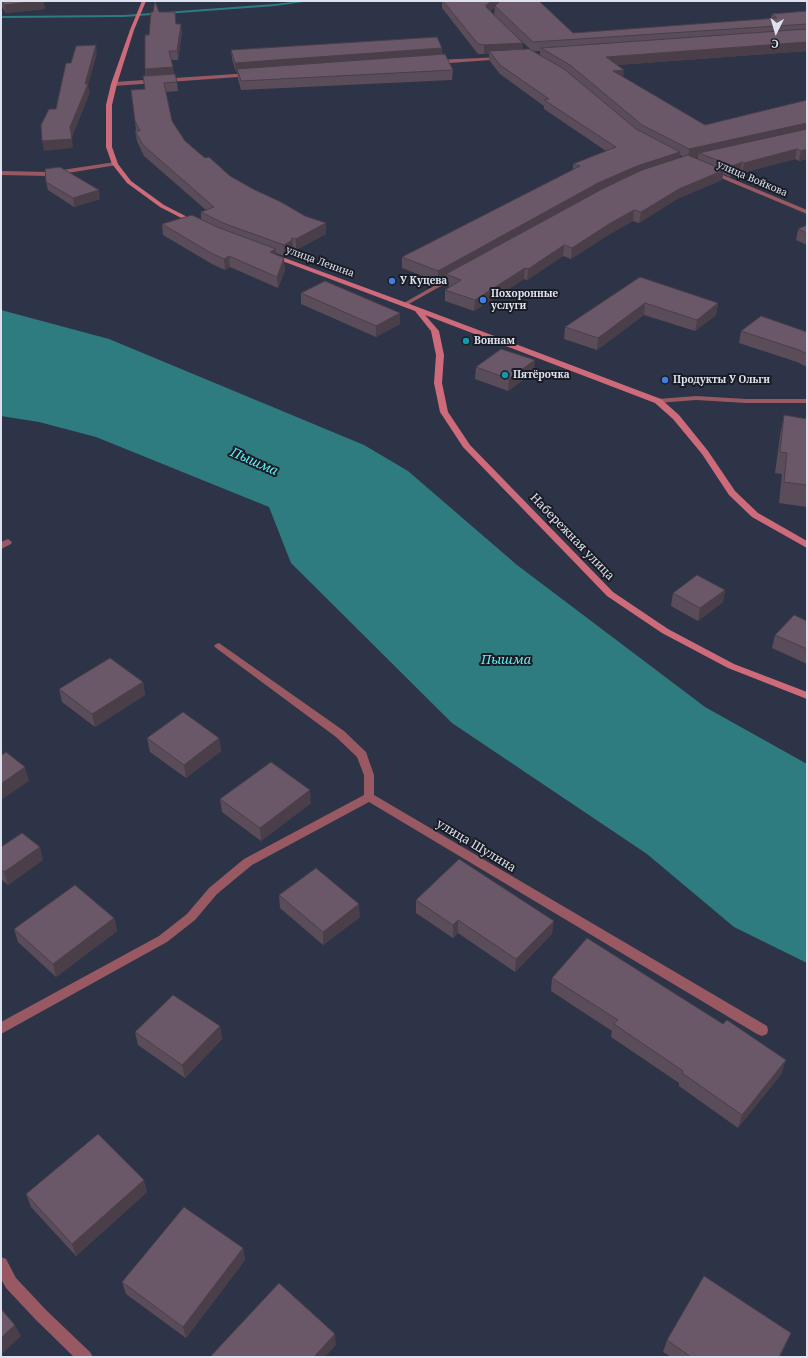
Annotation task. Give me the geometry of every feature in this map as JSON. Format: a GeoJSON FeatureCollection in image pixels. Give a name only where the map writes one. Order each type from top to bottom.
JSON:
{"type":"FeatureCollection","features":[{"type":"Feature","properties":{"kind":"main road"},"geometry":{"type":"LineString","coordinates":[[144,1],[132,30],[114,84],[110,105],[108,131],[109,147],[115,164],[128,182],[162,206],[200,226]]}},
{"type":"Feature","properties":{"kind":"main road","name":"улица Ленина"},"geometry":{"type":"LineString","coordinates":[[263,252],[405,304],[416,310]]}},
{"type":"Feature","properties":{"kind":"main road"},"geometry":{"type":"LineString","coordinates":[[416,310],[658,401],[676,417],[705,453],[732,493],[755,515],[807,545]]}},
{"type":"Feature","properties":{"kind":"main road","name":"Набережная улица"},"geometry":{"type":"LineString","coordinates":[[416,310],[435,331],[440,355],[438,383],[444,412],[467,447],[610,594],[665,631],[731,666],[807,696]]}},
{"type":"Feature","properties":{"kind":"street"},"geometry":{"type":"LineString","coordinates":[[430,62],[508,57]]}},
{"type":"Feature","properties":{"kind":"street"},"geometry":{"type":"LineString","coordinates":[[114,84],[256,74]]}},
{"type":"Feature","properties":{"kind":"street"},"geometry":{"type":"LineString","coordinates":[[1,173],[49,174],[115,164]]}},
{"type":"Feature","properties":{"kind":"street","name":"улица Войкова"},"geometry":{"type":"LineString","coordinates":[[701,168],[807,212]]}},
{"type":"Feature","properties":{"kind":"street"},"geometry":{"type":"LineString","coordinates":[[405,304],[461,273]]}},
{"type":"Feature","properties":{"kind":"street"},"geometry":{"type":"LineString","coordinates":[[658,401],[696,398],[746,401],[807,401]]}},
{"type":"Feature","properties":{"kind":"street"},"geometry":{"type":"LineString","coordinates":[[1,1028],[163,939],[191,917],[213,890],[248,862],[369,797],[369,775],[362,755],[340,734],[219,646]]}},
{"type":"Feature","properties":{"kind":"street","name":"улица Шулина"},"geometry":{"type":"LineString","coordinates":[[369,797],[762,1030]]}},
{"type":"Feature","properties":{"kind":"street"},"geometry":{"type":"LineString","coordinates":[[1,1264],[11,1283],[40,1315],[85,1357]]}},
{"type":"Feature","properties":{"kind":"water","name":"Пышма"},"geometry":{"type":"Polygon","coordinates":[[[1,310],[109,339],[364,445],[408,471],[517,565],[705,707],[807,764],[807,963],[734,927],[647,854],[452,723],[291,563],[269,507],[96,437],[39,422],[1,416],[1,310]]]}},
{"type":"Feature","properties":{"kind":"building"},"geometry":{"type":"Polygon","coordinates":[[[2,1],[38,1],[4,5],[2,1]]]}},
{"type":"Feature","properties":{"kind":"building"},"geometry":{"type":"Polygon","coordinates":[[[155,1],[159,12],[175,12],[176,24],[181,24],[177,51],[169,51],[173,67],[145,69],[145,35],[149,35],[151,12],[153,12],[155,1]]]}},
{"type":"Feature","properties":{"kind":"building"},"geometry":{"type":"Polygon","coordinates":[[[443,1],[492,1],[486,5],[486,7],[523,43],[478,44],[443,1]]]}},
{"type":"Feature","properties":{"kind":"building"},"geometry":{"type":"Polygon","coordinates":[[[500,1],[539,1],[573,33],[777,18],[772,14],[807,11],[807,24],[533,42],[495,6],[500,1]]]}},
{"type":"Feature","properties":{"kind":"building"},"geometry":{"type":"Polygon","coordinates":[[[807,29],[807,42],[606,57],[624,70],[613,71],[705,125],[807,100],[807,123],[689,149],[642,125],[570,65],[541,48],[807,29]]]}},
{"type":"Feature","properties":{"kind":"building"},"geometry":{"type":"Polygon","coordinates":[[[437,37],[442,48],[235,63],[231,50],[437,37]]]}},
{"type":"Feature","properties":{"kind":"building"},"geometry":{"type":"Polygon","coordinates":[[[96,45],[85,84],[88,84],[70,127],[72,139],[42,141],[41,125],[49,109],[56,109],[66,63],[71,63],[76,46],[96,45]]]}},
{"type":"Feature","properties":{"kind":"building"},"geometry":{"type":"Polygon","coordinates":[[[529,49],[564,69],[636,129],[680,152],[637,166],[598,183],[438,271],[402,257],[580,166],[573,164],[616,147],[544,100],[549,99],[500,65],[489,51],[529,49]]]}},
{"type":"Feature","properties":{"kind":"building"},"geometry":{"type":"Polygon","coordinates":[[[445,54],[453,70],[241,81],[237,69],[445,54]]]}},
{"type":"Feature","properties":{"kind":"building"},"geometry":{"type":"Polygon","coordinates":[[[175,74],[177,82],[164,83],[172,121],[185,141],[205,158],[209,157],[230,176],[305,216],[326,223],[296,239],[292,238],[291,241],[284,245],[223,223],[201,212],[214,207],[143,145],[135,131],[140,131],[135,121],[131,90],[145,89],[143,76],[175,74]]]}},
{"type":"Feature","properties":{"kind":"building"},"geometry":{"type":"Polygon","coordinates":[[[807,129],[807,149],[801,151],[797,149],[744,163],[742,162],[732,166],[699,153],[807,129]]]}},
{"type":"Feature","properties":{"kind":"building"},"geometry":{"type":"Polygon","coordinates":[[[688,155],[724,170],[679,189],[641,212],[634,210],[572,248],[564,245],[528,269],[525,268],[475,300],[445,290],[461,280],[446,274],[604,188],[642,170],[688,155]]]}},
{"type":"Feature","properties":{"kind":"building"},"geometry":{"type":"Polygon","coordinates":[[[60,167],[99,190],[73,198],[46,182],[45,169],[60,167]]]}},
{"type":"Feature","properties":{"kind":"building"},"geometry":{"type":"Polygon","coordinates":[[[192,215],[217,227],[276,249],[270,252],[284,258],[277,277],[229,256],[224,259],[162,224],[192,215]]]}},
{"type":"Feature","properties":{"kind":"building"},"geometry":{"type":"Polygon","coordinates":[[[807,225],[807,233],[798,229],[807,225]]]}},
{"type":"Feature","properties":{"kind":"building"},"geometry":{"type":"Polygon","coordinates":[[[640,277],[718,303],[697,320],[645,303],[598,338],[565,327],[640,277]]]}},
{"type":"Feature","properties":{"kind":"building"},"geometry":{"type":"Polygon","coordinates":[[[325,281],[400,313],[376,326],[301,293],[325,281]]]}},
{"type":"Feature","properties":{"kind":"building"},"geometry":{"type":"Polygon","coordinates":[[[761,316],[807,332],[807,354],[741,331],[761,316]]]}},
{"type":"Feature","properties":{"kind":"building"},"geometry":{"type":"Polygon","coordinates":[[[501,349],[535,360],[509,379],[476,367],[501,349]]]}},
{"type":"Feature","properties":{"kind":"building"},"geometry":{"type":"Polygon","coordinates":[[[784,415],[807,419],[807,485],[784,482],[787,453],[780,452],[784,415]]]}},
{"type":"Feature","properties":{"kind":"building"},"geometry":{"type":"Polygon","coordinates":[[[697,575],[725,590],[700,608],[673,593],[697,575]]]}},
{"type":"Feature","properties":{"kind":"building"},"geometry":{"type":"Polygon","coordinates":[[[794,615],[807,621],[807,649],[775,635],[794,615]]]}},
{"type":"Feature","properties":{"kind":"building"},"geometry":{"type":"Polygon","coordinates":[[[110,658],[143,682],[92,714],[59,689],[110,658]]]}},
{"type":"Feature","properties":{"kind":"building"},"geometry":{"type":"Polygon","coordinates":[[[183,712],[219,738],[184,765],[147,738],[183,712]]]}},
{"type":"Feature","properties":{"kind":"building"},"geometry":{"type":"Polygon","coordinates":[[[6,752],[25,767],[1,784],[1,756],[6,752]]]}},
{"type":"Feature","properties":{"kind":"building"},"geometry":{"type":"Polygon","coordinates":[[[271,762],[310,790],[260,828],[220,799],[271,762]]]}},
{"type":"Feature","properties":{"kind":"building"},"geometry":{"type":"Polygon","coordinates":[[[22,833],[40,847],[4,872],[1,869],[1,847],[22,833]]]}},
{"type":"Feature","properties":{"kind":"building"},"geometry":{"type":"Polygon","coordinates":[[[459,859],[554,921],[516,959],[458,920],[453,925],[416,900],[459,859]]]}},
{"type":"Feature","properties":{"kind":"building"},"geometry":{"type":"Polygon","coordinates":[[[316,868],[359,904],[323,932],[279,895],[316,868]]]}},
{"type":"Feature","properties":{"kind":"building"},"geometry":{"type":"Polygon","coordinates":[[[75,885],[114,918],[53,964],[14,929],[75,885]]]}},
{"type":"Feature","properties":{"kind":"building"},"geometry":{"type":"Polygon","coordinates":[[[587,938],[723,1024],[727,1020],[786,1060],[742,1115],[682,1073],[683,1071],[614,1024],[618,1020],[552,978],[587,938]]]}},
{"type":"Feature","properties":{"kind":"building"},"geometry":{"type":"Polygon","coordinates":[[[173,995],[220,1026],[182,1065],[135,1032],[173,995]]]}},
{"type":"Feature","properties":{"kind":"building"},"geometry":{"type":"Polygon","coordinates":[[[98,1134],[144,1180],[72,1244],[26,1194],[98,1134]]]}},
{"type":"Feature","properties":{"kind":"building"},"geometry":{"type":"Polygon","coordinates":[[[184,1207],[243,1248],[183,1327],[122,1282],[184,1207]]]}},
{"type":"Feature","properties":{"kind":"building"},"geometry":{"type":"Polygon","coordinates":[[[704,1276],[791,1333],[779,1357],[691,1357],[667,1340],[704,1276]]]}},
{"type":"Feature","properties":{"kind":"building"},"geometry":{"type":"Polygon","coordinates":[[[279,1283],[335,1334],[314,1357],[210,1357],[279,1283]]]}},
{"type":"Feature","properties":{"kind":"building"},"geometry":{"type":"Polygon","coordinates":[[[1,1309],[15,1325],[1,1338],[1,1309]]]}},
{"type":"Feature","properties":{"kind":"waterway"},"geometry":{"type":"LineString","coordinates":[[1,17],[124,16],[275,5],[308,1]]}},
{"type":"Feature","properties":{"kind":"place","name":"У Куцева"},"geometry":{"type":"Point","coordinates":[392,281]}},
{"type":"Feature","properties":{"kind":"place","name":"Похоронные услуги"},"geometry":{"type":"Point","coordinates":[483,300]}},
{"type":"Feature","properties":{"kind":"place","name":"Воинам"},"geometry":{"type":"Point","coordinates":[466,341]}},
{"type":"Feature","properties":{"kind":"place","name":"Пятёрочка"},"geometry":{"type":"Point","coordinates":[505,375]}},
{"type":"Feature","properties":{"kind":"place","name":"Продукты У Ольги"},"geometry":{"type":"Point","coordinates":[665,380]}}]}
